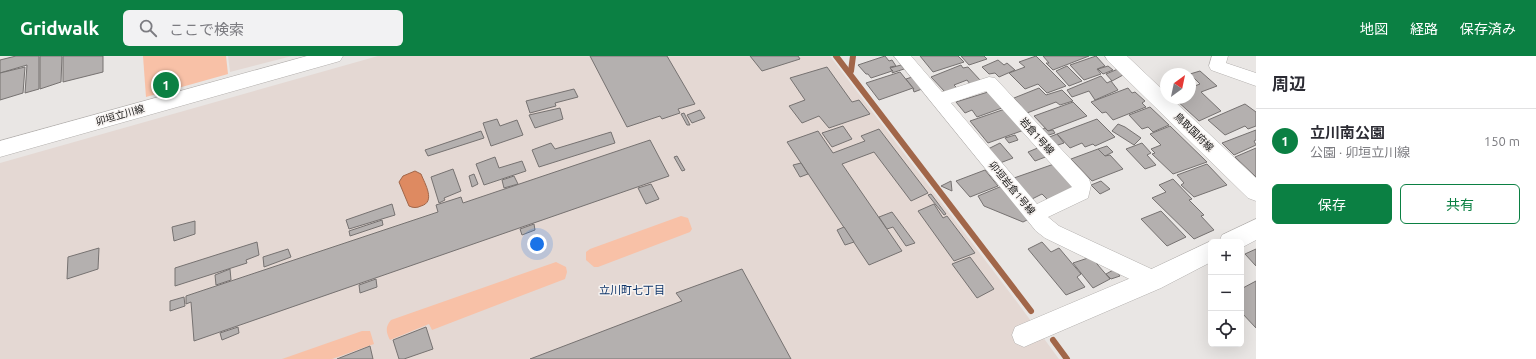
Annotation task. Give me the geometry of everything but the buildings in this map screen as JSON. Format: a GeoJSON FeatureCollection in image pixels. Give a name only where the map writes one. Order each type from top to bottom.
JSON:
{"type":"FeatureCollection","features":[{"type":"Feature","properties":{"kind":"street","name":"卯垣立川線"},"geometry":{"type":"LineString","coordinates":[[0,149],[333,56]]}},
{"type":"Feature","properties":{"kind":"street","name":"卯垣岩倉1号線"},"geometry":{"type":"LineString","coordinates":[[902,56],[1043,225],[1052,232],[1153,280]]}},
{"type":"Feature","properties":{"kind":"street","name":"鳥取国府線"},"geometry":{"type":"LineString","coordinates":[[1115,56],[1256,192]]}},
{"type":"Feature","properties":{"kind":"street"},"geometry":{"type":"LineString","coordinates":[[1220,56],[1217,66],[1256,80]]}},
{"type":"Feature","properties":{"kind":"street","name":"岩倉1号線"},"geometry":{"type":"LineString","coordinates":[[939,100],[989,83],[1082,185],[1081,192],[1034,214]]}},
{"type":"Feature","properties":{"kind":"street"},"geometry":{"type":"LineString","coordinates":[[1236,239],[1256,229]]}},
{"type":"Feature","properties":{"kind":"street"},"geometry":{"type":"LineString","coordinates":[[1024,335],[1153,280],[1208,252]]}},
{"type":"Feature","properties":{"kind":"shaded area"},"geometry":{"type":"Polygon","coordinates":[[[143,56],[226,56],[228,74],[146,97],[143,56]]]}},
{"type":"Feature","properties":{"kind":"shaded area"},"geometry":{"type":"Polygon","coordinates":[[[228,56],[292,56],[230,72],[228,56]]]}},
{"type":"Feature","properties":{"kind":"shaded area"},"geometry":{"type":"Polygon","coordinates":[[[378,56],[830,56],[1059,359],[0,359],[0,163],[378,56]]]}},
{"type":"Feature","properties":{"kind":"shaded area"},"geometry":{"type":"Polygon","coordinates":[[[415,171],[421,174],[427,187],[429,197],[425,204],[415,208],[409,206],[399,182],[403,176],[415,171]]]}},
{"type":"Feature","properties":{"kind":"shaded area"},"geometry":{"type":"Polygon","coordinates":[[[681,216],[688,218],[692,229],[690,232],[598,267],[594,267],[586,260],[586,252],[590,249],[681,216]]]}},
{"type":"Feature","properties":{"kind":"shaded area"},"geometry":{"type":"Polygon","coordinates":[[[556,262],[566,267],[567,272],[565,279],[432,330],[429,324],[390,340],[387,327],[391,320],[556,262]]]}},
{"type":"Feature","properties":{"kind":"shaded area"},"geometry":{"type":"Polygon","coordinates":[[[362,331],[370,331],[374,344],[332,359],[282,359],[362,331]]]}},
{"type":"Feature","properties":{"kind":"waterway"},"geometry":{"type":"LineString","coordinates":[[836,56],[1031,311]]}},
{"type":"Feature","properties":{"kind":"waterway"},"geometry":{"type":"LineString","coordinates":[[851,71],[853,56]]}},
{"type":"Feature","properties":{"kind":"waterway"},"geometry":{"type":"LineString","coordinates":[[1053,340],[1067,359]]}},
{"type":"Feature","properties":{"kind":"place","name":"立川南公園"},"geometry":{"type":"Point","coordinates":[166,85]}},
{"type":"Feature","properties":{"kind":"district","name":"立川町七丁目"},"geometry":{"type":"Point","coordinates":[632,290]}}]}
